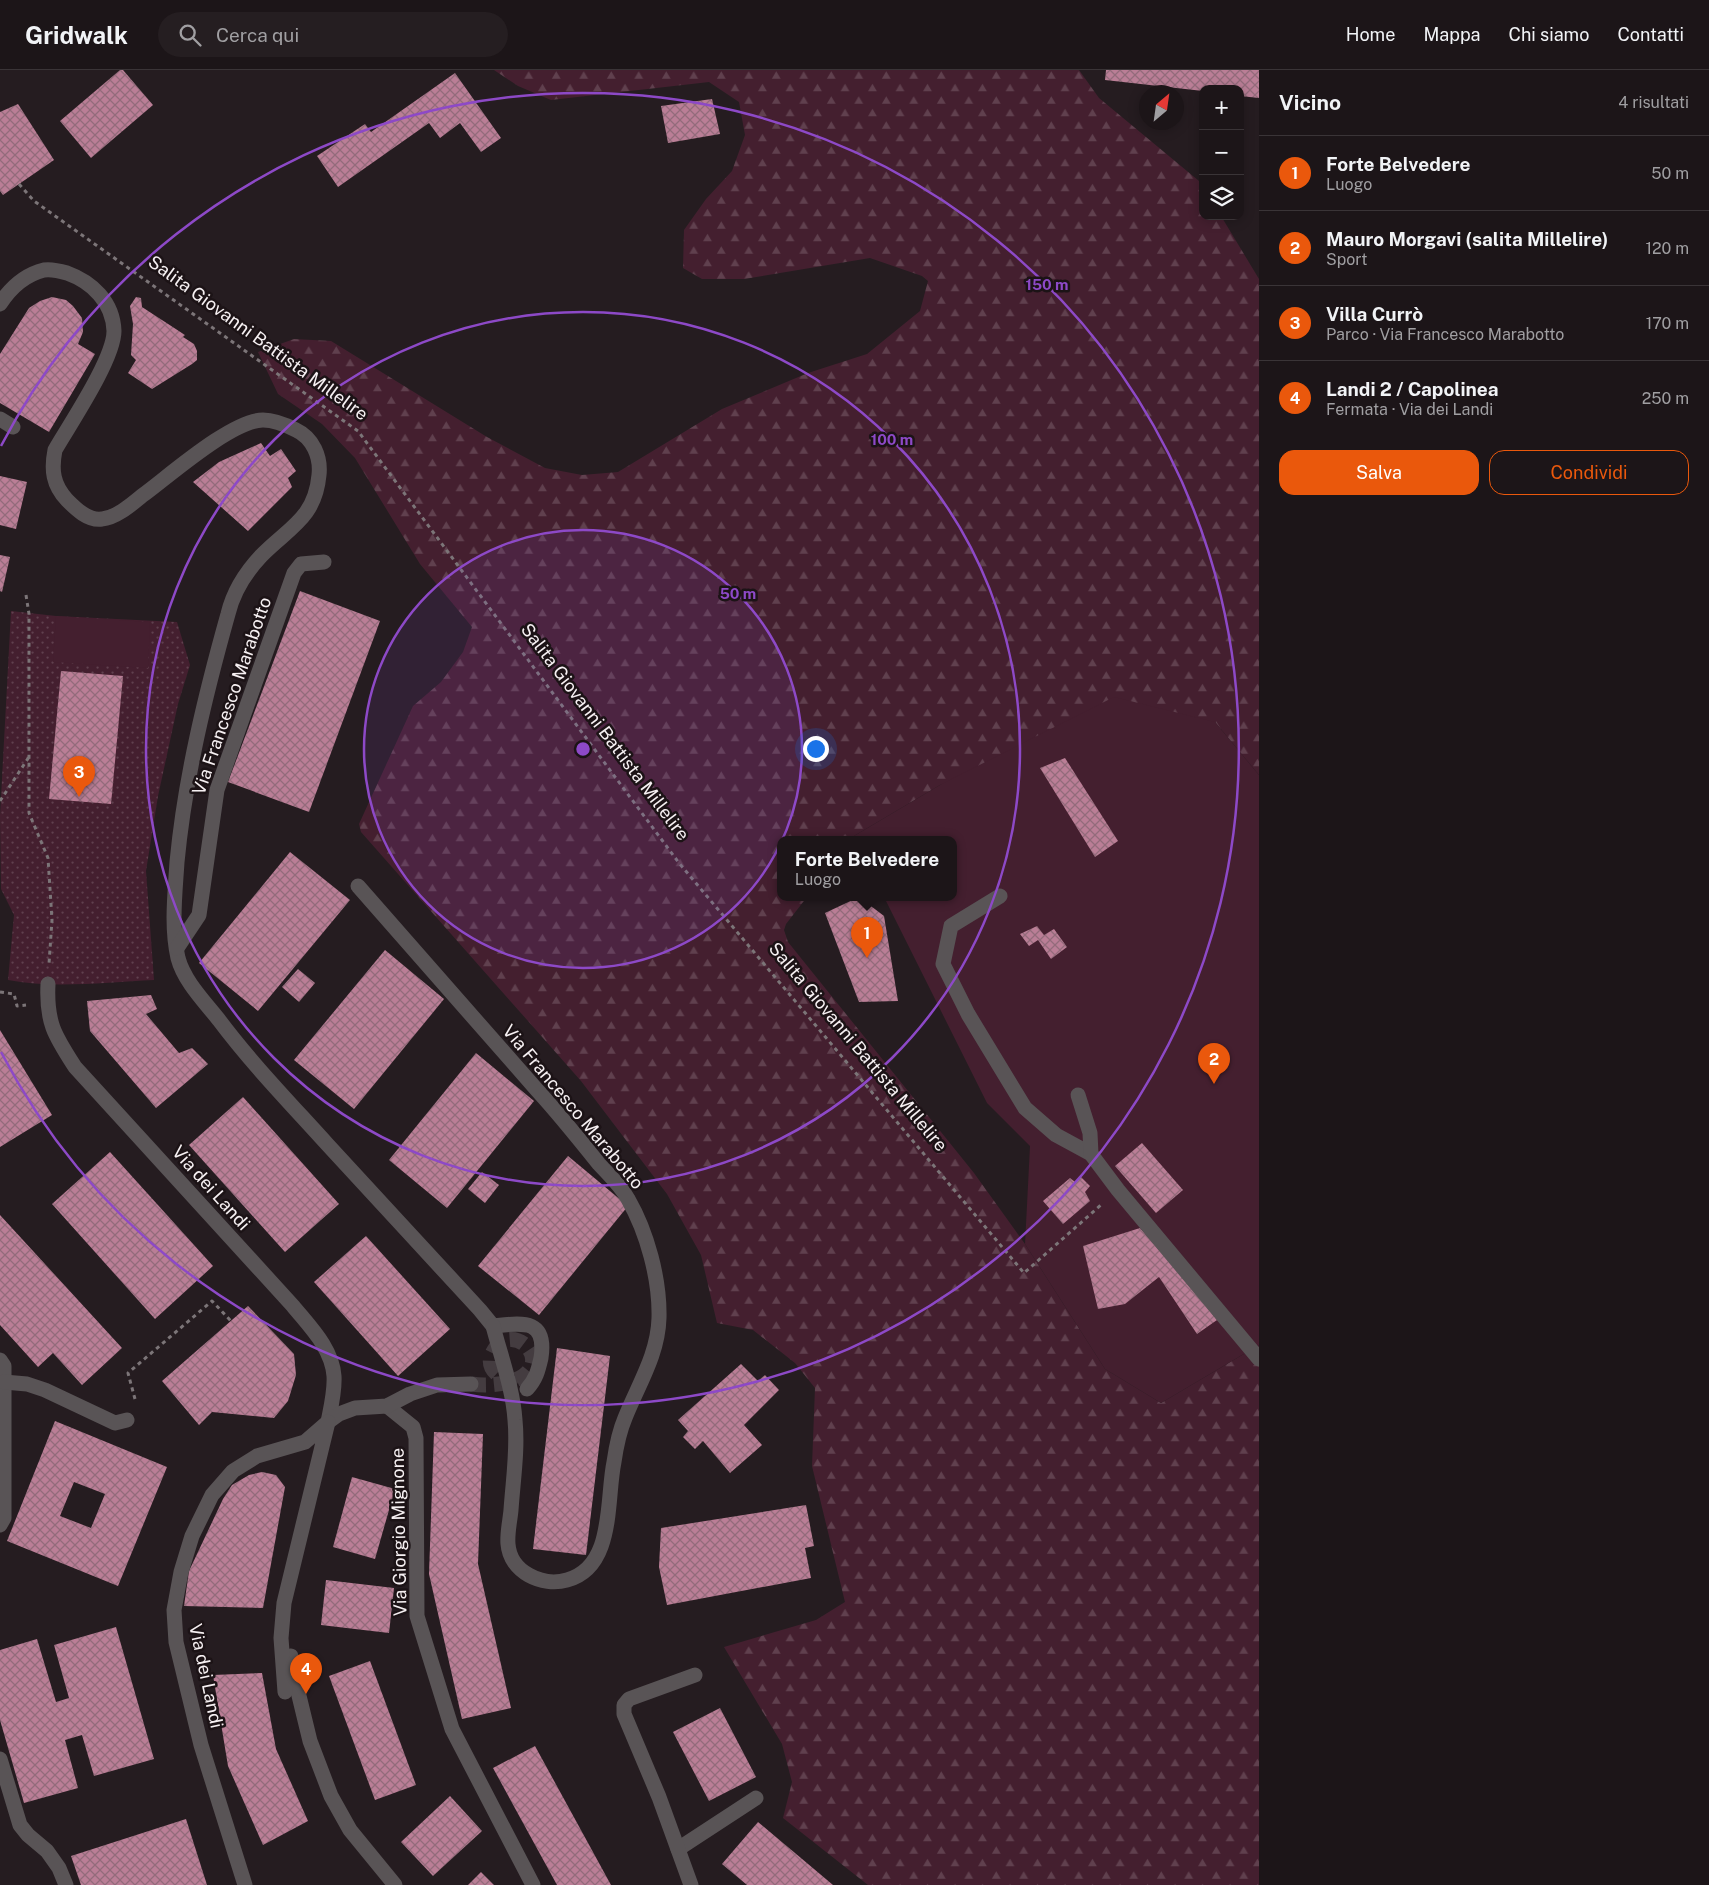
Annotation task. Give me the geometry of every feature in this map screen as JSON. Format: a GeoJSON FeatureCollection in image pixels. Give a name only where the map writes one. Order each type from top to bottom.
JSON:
{"type":"FeatureCollection","features":[{"type":"Feature","properties":{"kind":"street","name":"Via Francesco Marabotto"},"geometry":{"type":"LineString","coordinates":[[0,304],[9,290],[18,282],[46,270],[60,271],[76,276],[93,286],[104,300],[112,320],[114,332],[112,343],[102,369],[55,450],[52,463],[55,484],[78,511],[87,516],[98,520],[108,518],[131,504],[224,435],[244,424],[263,420],[283,424],[304,433],[314,445],[320,473],[312,504],[304,517],[260,557],[232,597],[210,680],[190,769],[179,848],[174,905],[176,948],[179,962],[187,979],[242,1051],[493,1326],[516,1421],[515,1462],[508,1545],[513,1561],[520,1570],[532,1577],[547,1582],[559,1582],[574,1578],[586,1571],[596,1558],[603,1542],[613,1466],[623,1422],[655,1350],[659,1318],[657,1283],[650,1250],[627,1198],[565,1122],[358,886]]}},
{"type":"Feature","properties":{"kind":"street","name":"Via Francesco Marabotto"},"geometry":{"type":"LineString","coordinates":[[176,948],[199,915],[217,790],[294,573],[301,564],[324,562]]}},
{"type":"Feature","properties":{"kind":"street"},"geometry":{"type":"LineString","coordinates":[[1000,896],[951,926],[944,964],[968,1014],[1025,1108],[1056,1135],[1091,1154],[1116,1188],[1259,1359]]}},
{"type":"Feature","properties":{"kind":"street","name":"Via dei Landi"},"geometry":{"type":"LineString","coordinates":[[48,984],[47,1004],[55,1035],[75,1067],[293,1306],[321,1341],[328,1354],[334,1374],[334,1390],[284,1603],[281,1638],[285,1692]]}},
{"type":"Feature","properties":{"kind":"street"},"geometry":{"type":"LineString","coordinates":[[1078,1095],[1090,1133],[1091,1154]]}},
{"type":"Feature","properties":{"kind":"street"},"geometry":{"type":"LineString","coordinates":[[493,1326],[518,1323],[530,1325],[542,1337],[538,1372],[536,1378],[527,1389]]}},
{"type":"Feature","properties":{"kind":"street"},"geometry":{"type":"LineString","coordinates":[[0,1360],[4,1366],[4,1518],[0,1525]]}},
{"type":"Feature","properties":{"kind":"street"},"geometry":{"type":"LineString","coordinates":[[4,1382],[27,1384],[45,1390],[116,1423],[127,1420]]}},
{"type":"Feature","properties":{"kind":"street"},"geometry":{"type":"LineString","coordinates":[[387,1406],[410,1394],[437,1385],[471,1384]]}},
{"type":"Feature","properties":{"kind":"street","name":"Via dei Landi"},"geometry":{"type":"LineString","coordinates":[[245,1885],[201,1744],[176,1642],[174,1610],[181,1572],[192,1536],[212,1495],[233,1471],[257,1456],[305,1442],[339,1414],[355,1408],[387,1406]]}},
{"type":"Feature","properties":{"kind":"street","name":"Via Giorgio Mignone"},"geometry":{"type":"LineString","coordinates":[[387,1406],[413,1427],[416,1438],[416,1616],[452,1729],[533,1885]]}},
{"type":"Feature","properties":{"kind":"street","name":"Via dei Landi"},"geometry":{"type":"LineString","coordinates":[[296,1555],[289,1628],[293,1670],[310,1741],[330,1796],[350,1830],[395,1885]]}},
{"type":"Feature","properties":{"kind":"street"},"geometry":{"type":"LineString","coordinates":[[691,1885],[659,1797],[624,1714],[624,1705],[629,1699],[695,1675]]}},
{"type":"Feature","properties":{"kind":"street"},"geometry":{"type":"LineString","coordinates":[[0,1759],[20,1826],[47,1851],[60,1868],[66,1885]]}},
{"type":"Feature","properties":{"kind":"street"},"geometry":{"type":"LineString","coordinates":[[678,1849],[756,1798]]}},
{"type":"Feature","properties":{"kind":"path","name":"Salita Giovanni Battista Millelire"},"geometry":{"type":"LineString","coordinates":[[19,184],[34,201],[358,431],[678,863],[1024,1273],[1116,1188]]}},
{"type":"Feature","properties":{"kind":"path"},"geometry":{"type":"LineString","coordinates":[[26,595],[29,614],[29,813],[48,858],[52,920],[48,984]]}},
{"type":"Feature","properties":{"kind":"path"},"geometry":{"type":"LineString","coordinates":[[0,801],[29,757]]}},
{"type":"Feature","properties":{"kind":"path"},"geometry":{"type":"LineString","coordinates":[[0,992],[14,994],[17,1006]]}},
{"type":"Feature","properties":{"kind":"path"},"geometry":{"type":"LineString","coordinates":[[127,1420],[136,1404],[128,1373],[212,1301],[231,1321]]}},
{"type":"Feature","properties":{"kind":"green space"},"geometry":{"type":"Polygon","coordinates":[[[494,70],[1079,70],[1099,98],[1199,181],[1199,220],[1223,220],[1259,279],[1259,775],[1215,722],[940,785],[854,836],[777,836],[777,901],[804,901],[786,924],[784,930],[788,942],[974,1173],[1025,1244],[1105,1369],[1161,1403],[1259,1345],[1259,1885],[868,1885],[783,1818],[792,1782],[782,1744],[724,1647],[816,1620],[845,1602],[812,1466],[815,1388],[795,1363],[753,1330],[717,1323],[701,1255],[667,1194],[581,1081],[361,832],[359,824],[413,706],[441,682],[463,652],[472,627],[420,564],[355,458],[322,424],[278,394],[258,352],[294,339],[331,341],[487,437],[545,468],[582,475],[618,472],[722,409],[808,373],[867,354],[920,311],[928,281],[922,276],[870,258],[744,279],[702,279],[683,268],[684,230],[706,199],[732,171],[745,135],[739,102],[709,82],[551,100],[518,86],[494,70]]]}},
{"type":"Feature","properties":{"kind":"green space"},"geometry":{"type":"Polygon","coordinates":[[[11,611],[56,616],[177,622],[190,665],[178,704],[158,796],[146,871],[154,980],[43,984],[8,980],[14,915],[1,889],[0,816],[11,611]]]}},
{"type":"Feature","properties":{"kind":"green space"},"geometry":{"type":"Polygon","coordinates":[[[56,616],[150,622],[148,668],[53,662],[56,616]]]}},
{"type":"Feature","properties":{"kind":"green space"},"geometry":{"type":"Polygon","coordinates":[[[1114,697],[1215,722],[1259,775],[1259,1345],[1161,1403],[1105,1369],[1025,1244],[1030,1146],[987,1103],[886,901],[957,901],[957,836],[854,836],[940,785],[1114,697]]]}},
{"type":"Feature","properties":{"kind":"building"},"geometry":{"type":"Polygon","coordinates":[[[120,70],[123,70],[153,105],[91,158],[60,121],[120,70]]]}},
{"type":"Feature","properties":{"kind":"building"},"geometry":{"type":"Polygon","coordinates":[[[1106,70],[1259,70],[1259,98],[1244,96],[1244,85],[1199,85],[1199,91],[1184,89],[1184,85],[1150,85],[1105,80],[1106,70]]]}},
{"type":"Feature","properties":{"kind":"building"},"geometry":{"type":"Polygon","coordinates":[[[455,73],[501,138],[481,152],[460,123],[440,138],[429,123],[338,187],[317,156],[365,124],[371,132],[455,73]]]}},
{"type":"Feature","properties":{"kind":"building"},"geometry":{"type":"Polygon","coordinates":[[[712,99],[720,134],[668,143],[661,106],[712,99]]]}},
{"type":"Feature","properties":{"kind":"building"},"geometry":{"type":"Polygon","coordinates":[[[18,104],[54,160],[3,195],[0,191],[0,112],[18,104]]]}},
{"type":"Feature","properties":{"kind":"building"},"geometry":{"type":"Polygon","coordinates":[[[52,297],[66,300],[73,306],[82,318],[83,332],[78,344],[95,354],[49,432],[0,403],[0,354],[29,308],[40,301],[52,297]]]}},
{"type":"Feature","properties":{"kind":"building"},"geometry":{"type":"Polygon","coordinates":[[[136,297],[141,298],[142,307],[185,335],[183,337],[194,344],[197,351],[197,360],[152,389],[128,373],[136,360],[131,355],[133,324],[130,306],[136,297]]]}},
{"type":"Feature","properties":{"kind":"building"},"geometry":{"type":"Polygon","coordinates":[[[261,443],[270,456],[281,449],[296,471],[288,478],[292,487],[248,531],[193,482],[219,462],[261,443]]]}},
{"type":"Feature","properties":{"kind":"building"},"geometry":{"type":"Polygon","coordinates":[[[0,476],[27,482],[16,529],[0,525],[0,476]]]}},
{"type":"Feature","properties":{"kind":"building"},"geometry":{"type":"Polygon","coordinates":[[[0,555],[10,557],[2,592],[0,591],[0,555]]]}},
{"type":"Feature","properties":{"kind":"building"},"geometry":{"type":"Polygon","coordinates":[[[300,591],[380,621],[309,812],[228,782],[300,591]]]}},
{"type":"Feature","properties":{"kind":"building"},"geometry":{"type":"Polygon","coordinates":[[[61,671],[123,676],[111,804],[49,799],[61,671]]]}},
{"type":"Feature","properties":{"kind":"building"},"geometry":{"type":"Polygon","coordinates":[[[1065,758],[1118,841],[1095,857],[1040,768],[1065,758]]]}},
{"type":"Feature","properties":{"kind":"building"},"geometry":{"type":"Polygon","coordinates":[[[290,852],[350,900],[258,1011],[199,963],[290,852]]]}},
{"type":"Feature","properties":{"kind":"building"},"geometry":{"type":"Polygon","coordinates":[[[850,901],[864,901],[884,916],[898,1001],[859,1002],[825,913],[850,901]]]}},
{"type":"Feature","properties":{"kind":"building"},"geometry":{"type":"Polygon","coordinates":[[[1037,926],[1044,935],[1054,929],[1067,947],[1051,959],[1038,940],[1029,946],[1020,934],[1037,926]]]}},
{"type":"Feature","properties":{"kind":"building"},"geometry":{"type":"Polygon","coordinates":[[[385,950],[444,999],[354,1109],[294,1060],[385,950]]]}},
{"type":"Feature","properties":{"kind":"building"},"geometry":{"type":"Polygon","coordinates":[[[298,969],[315,983],[299,1002],[282,987],[298,969]]]}},
{"type":"Feature","properties":{"kind":"building"},"geometry":{"type":"Polygon","coordinates":[[[151,995],[157,1009],[146,1014],[179,1053],[192,1048],[208,1064],[156,1108],[90,1031],[87,1001],[151,995]]]}},
{"type":"Feature","properties":{"kind":"building"},"geometry":{"type":"Polygon","coordinates":[[[0,1030],[52,1115],[0,1147],[0,1030]]]}},
{"type":"Feature","properties":{"kind":"building"},"geometry":{"type":"Polygon","coordinates":[[[476,1053],[534,1101],[447,1208],[389,1160],[476,1053]]]}},
{"type":"Feature","properties":{"kind":"building"},"geometry":{"type":"Polygon","coordinates":[[[243,1097],[339,1204],[285,1252],[189,1145],[243,1097]]]}},
{"type":"Feature","properties":{"kind":"building"},"geometry":{"type":"Polygon","coordinates":[[[1142,1143],[1183,1190],[1156,1213],[1115,1166],[1142,1143]]]}},
{"type":"Feature","properties":{"kind":"building"},"geometry":{"type":"Polygon","coordinates":[[[110,1152],[213,1266],[155,1319],[52,1204],[110,1152]]]}},
{"type":"Feature","properties":{"kind":"building"},"geometry":{"type":"Polygon","coordinates":[[[568,1156],[628,1206],[539,1315],[478,1266],[568,1156]]]}},
{"type":"Feature","properties":{"kind":"building"},"geometry":{"type":"Polygon","coordinates":[[[482,1172],[499,1185],[485,1203],[468,1189],[482,1172]]]}},
{"type":"Feature","properties":{"kind":"building"},"geometry":{"type":"Polygon","coordinates":[[[1081,1177],[1090,1186],[1085,1192],[1090,1201],[1063,1224],[1043,1201],[1070,1178],[1075,1182],[1081,1177]]]}},
{"type":"Feature","properties":{"kind":"building"},"geometry":{"type":"Polygon","coordinates":[[[0,1215],[122,1348],[82,1385],[53,1353],[38,1367],[0,1325],[0,1215]]]}},
{"type":"Feature","properties":{"kind":"building"},"geometry":{"type":"Polygon","coordinates":[[[1140,1228],[1217,1320],[1197,1334],[1159,1277],[1125,1304],[1098,1309],[1083,1246],[1140,1228]]]}},
{"type":"Feature","properties":{"kind":"building"},"geometry":{"type":"Polygon","coordinates":[[[366,1236],[450,1329],[398,1376],[314,1282],[366,1236]]]}},
{"type":"Feature","properties":{"kind":"building"},"geometry":{"type":"Polygon","coordinates":[[[248,1306],[294,1354],[296,1375],[288,1401],[274,1418],[212,1412],[199,1425],[162,1381],[248,1306]]]}},
{"type":"Feature","properties":{"kind":"building"},"geometry":{"type":"Polygon","coordinates":[[[557,1348],[610,1356],[586,1555],[533,1549],[557,1348]]]}},
{"type":"Feature","properties":{"kind":"building"},"geometry":{"type":"Polygon","coordinates":[[[741,1364],[758,1381],[765,1375],[779,1390],[744,1425],[762,1445],[730,1473],[703,1441],[695,1449],[683,1437],[688,1431],[678,1420],[741,1364]]]}},
{"type":"Feature","properties":{"kind":"building"},"geometry":{"type":"Polygon","coordinates":[[[55,1421],[167,1467],[118,1586],[7,1541],[55,1421]],[[74,1482],[60,1516],[91,1528],[105,1494],[74,1482]]]}},
{"type":"Feature","properties":{"kind":"building"},"geometry":{"type":"Polygon","coordinates":[[[434,1432],[483,1434],[478,1564],[511,1708],[462,1719],[429,1574],[434,1432]]]}},
{"type":"Feature","properties":{"kind":"building"},"geometry":{"type":"Polygon","coordinates":[[[262,1472],[276,1475],[285,1487],[263,1608],[184,1606],[189,1571],[223,1499],[232,1485],[249,1475],[262,1472]]]}},
{"type":"Feature","properties":{"kind":"building"},"geometry":{"type":"Polygon","coordinates":[[[352,1477],[395,1489],[375,1559],[333,1547],[352,1477]]]}},
{"type":"Feature","properties":{"kind":"building"},"geometry":{"type":"Polygon","coordinates":[[[806,1505],[814,1546],[805,1548],[811,1578],[667,1605],[659,1567],[661,1528],[806,1505]]]}},
{"type":"Feature","properties":{"kind":"building"},"geometry":{"type":"Polygon","coordinates":[[[326,1580],[394,1588],[389,1633],[321,1625],[326,1580]]]}},
{"type":"Feature","properties":{"kind":"building"},"geometry":{"type":"Polygon","coordinates":[[[116,1627],[154,1759],[94,1776],[82,1735],[65,1740],[78,1788],[24,1803],[0,1720],[0,1650],[37,1639],[56,1702],[69,1698],[54,1645],[116,1627]]]}},
{"type":"Feature","properties":{"kind":"building"},"geometry":{"type":"Polygon","coordinates":[[[370,1661],[416,1785],[375,1800],[329,1676],[370,1661]]]}},
{"type":"Feature","properties":{"kind":"building"},"geometry":{"type":"Polygon","coordinates":[[[262,1673],[276,1749],[308,1821],[263,1845],[228,1766],[213,1675],[262,1673]]]}},
{"type":"Feature","properties":{"kind":"building"},"geometry":{"type":"Polygon","coordinates":[[[720,1708],[756,1777],[709,1801],[673,1732],[720,1708]]]}},
{"type":"Feature","properties":{"kind":"building"},"geometry":{"type":"Polygon","coordinates":[[[535,1746],[611,1885],[557,1885],[493,1768],[535,1746]]]}},
{"type":"Feature","properties":{"kind":"building"},"geometry":{"type":"Polygon","coordinates":[[[450,1796],[482,1831],[433,1876],[401,1842],[450,1796]]]}},
{"type":"Feature","properties":{"kind":"building"},"geometry":{"type":"Polygon","coordinates":[[[186,1819],[207,1885],[81,1885],[71,1856],[186,1819]]]}},
{"type":"Feature","properties":{"kind":"building"},"geometry":{"type":"Polygon","coordinates":[[[758,1822],[833,1885],[747,1885],[722,1864],[758,1822]]]}},
{"type":"Feature","properties":{"kind":"building"},"geometry":{"type":"Polygon","coordinates":[[[481,1872],[494,1885],[468,1885],[481,1872]]]}},
{"type":"Feature","properties":{"kind":"tunnel"},"geometry":{"type":"LineString","coordinates":[[471,1384],[499,1384],[509,1382],[524,1375],[532,1366],[532,1356],[528,1348],[520,1342],[511,1339],[501,1342],[493,1352],[490,1360],[491,1366],[500,1377],[506,1380],[514,1384],[527,1389]]}},
{"type":"Feature","properties":{"kind":"place","name":"Villa Currò"},"geometry":{"type":"Point","coordinates":[79,797]}},
{"type":"Feature","properties":{"kind":"place","name":"Forte Belvedere"},"geometry":{"type":"Point","coordinates":[867,958]}},
{"type":"Feature","properties":{"kind":"place","name":"Mauro Morgavi (salita Millelire)"},"geometry":{"type":"Point","coordinates":[1214,1084]}},
{"type":"Feature","properties":{"kind":"place","name":"Landi 2 / Capolinea"},"geometry":{"type":"Point","coordinates":[306,1694]}}]}
